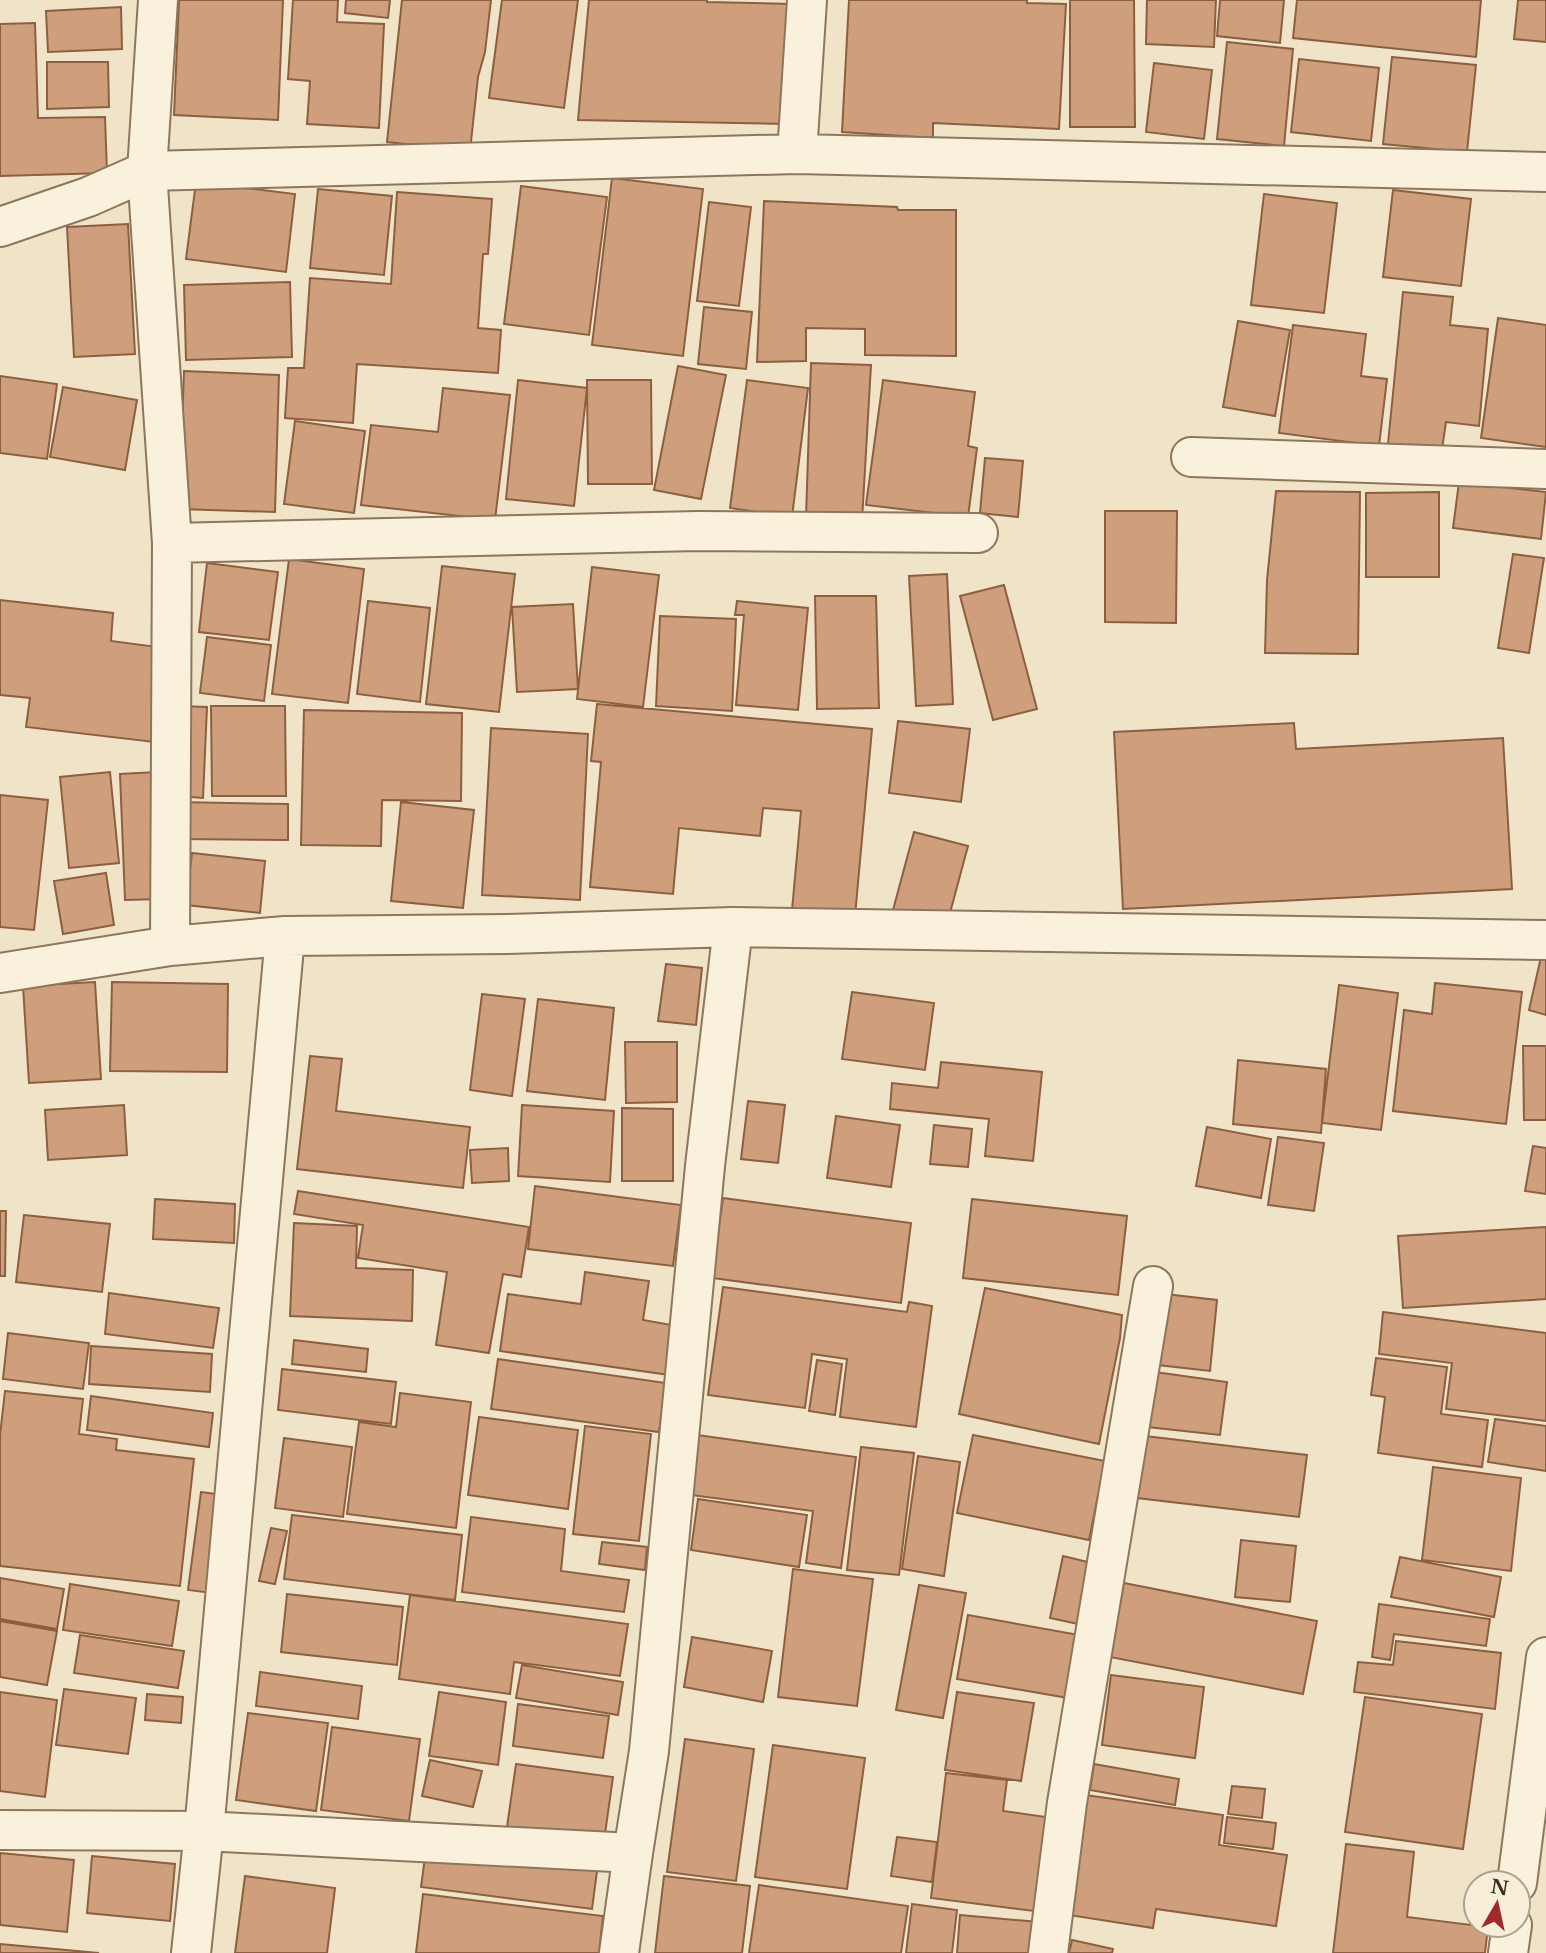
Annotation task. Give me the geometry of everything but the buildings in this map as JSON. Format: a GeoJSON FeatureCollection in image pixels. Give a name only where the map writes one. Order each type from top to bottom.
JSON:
{"type":"FeatureCollection","features":[{"type":"Feature","properties":{"kind":"street"},"geometry":{"type":"LineString","coordinates":[[158,0],[147,171],[172,543],[170,946]]}},
{"type":"Feature","properties":{"kind":"street"},"geometry":{"type":"LineString","coordinates":[[797,154],[807,0]]}},
{"type":"Feature","properties":{"kind":"street"},"geometry":{"type":"LineString","coordinates":[[0,227],[88,197],[147,171],[797,154],[1546,172]]}},
{"type":"Feature","properties":{"kind":"street"},"geometry":{"type":"LineString","coordinates":[[1191,457],[1546,469]]}},
{"type":"Feature","properties":{"kind":"street"},"geometry":{"type":"LineString","coordinates":[[172,543],[698,531],[978,533]]}},
{"type":"Feature","properties":{"kind":"street"},"geometry":{"type":"LineString","coordinates":[[0,973],[170,946],[285,936],[506,934],[733,927],[1546,940]]}},
{"type":"Feature","properties":{"kind":"street"},"geometry":{"type":"LineString","coordinates":[[619,1953],[649,1751],[705,1166],[733,927]]}},
{"type":"Feature","properties":{"kind":"street"},"geometry":{"type":"LineString","coordinates":[[191,1953],[285,936]]}},
{"type":"Feature","properties":{"kind":"street"},"geometry":{"type":"LineString","coordinates":[[1048,1953],[1067,1804],[1153,1286]]}},
{"type":"Feature","properties":{"kind":"street"},"geometry":{"type":"LineString","coordinates":[[1519,1869],[1545,1668]]}},
{"type":"Feature","properties":{"kind":"street"},"geometry":{"type":"LineString","coordinates":[[0,1830],[204,1831],[633,1853]]}}]}
